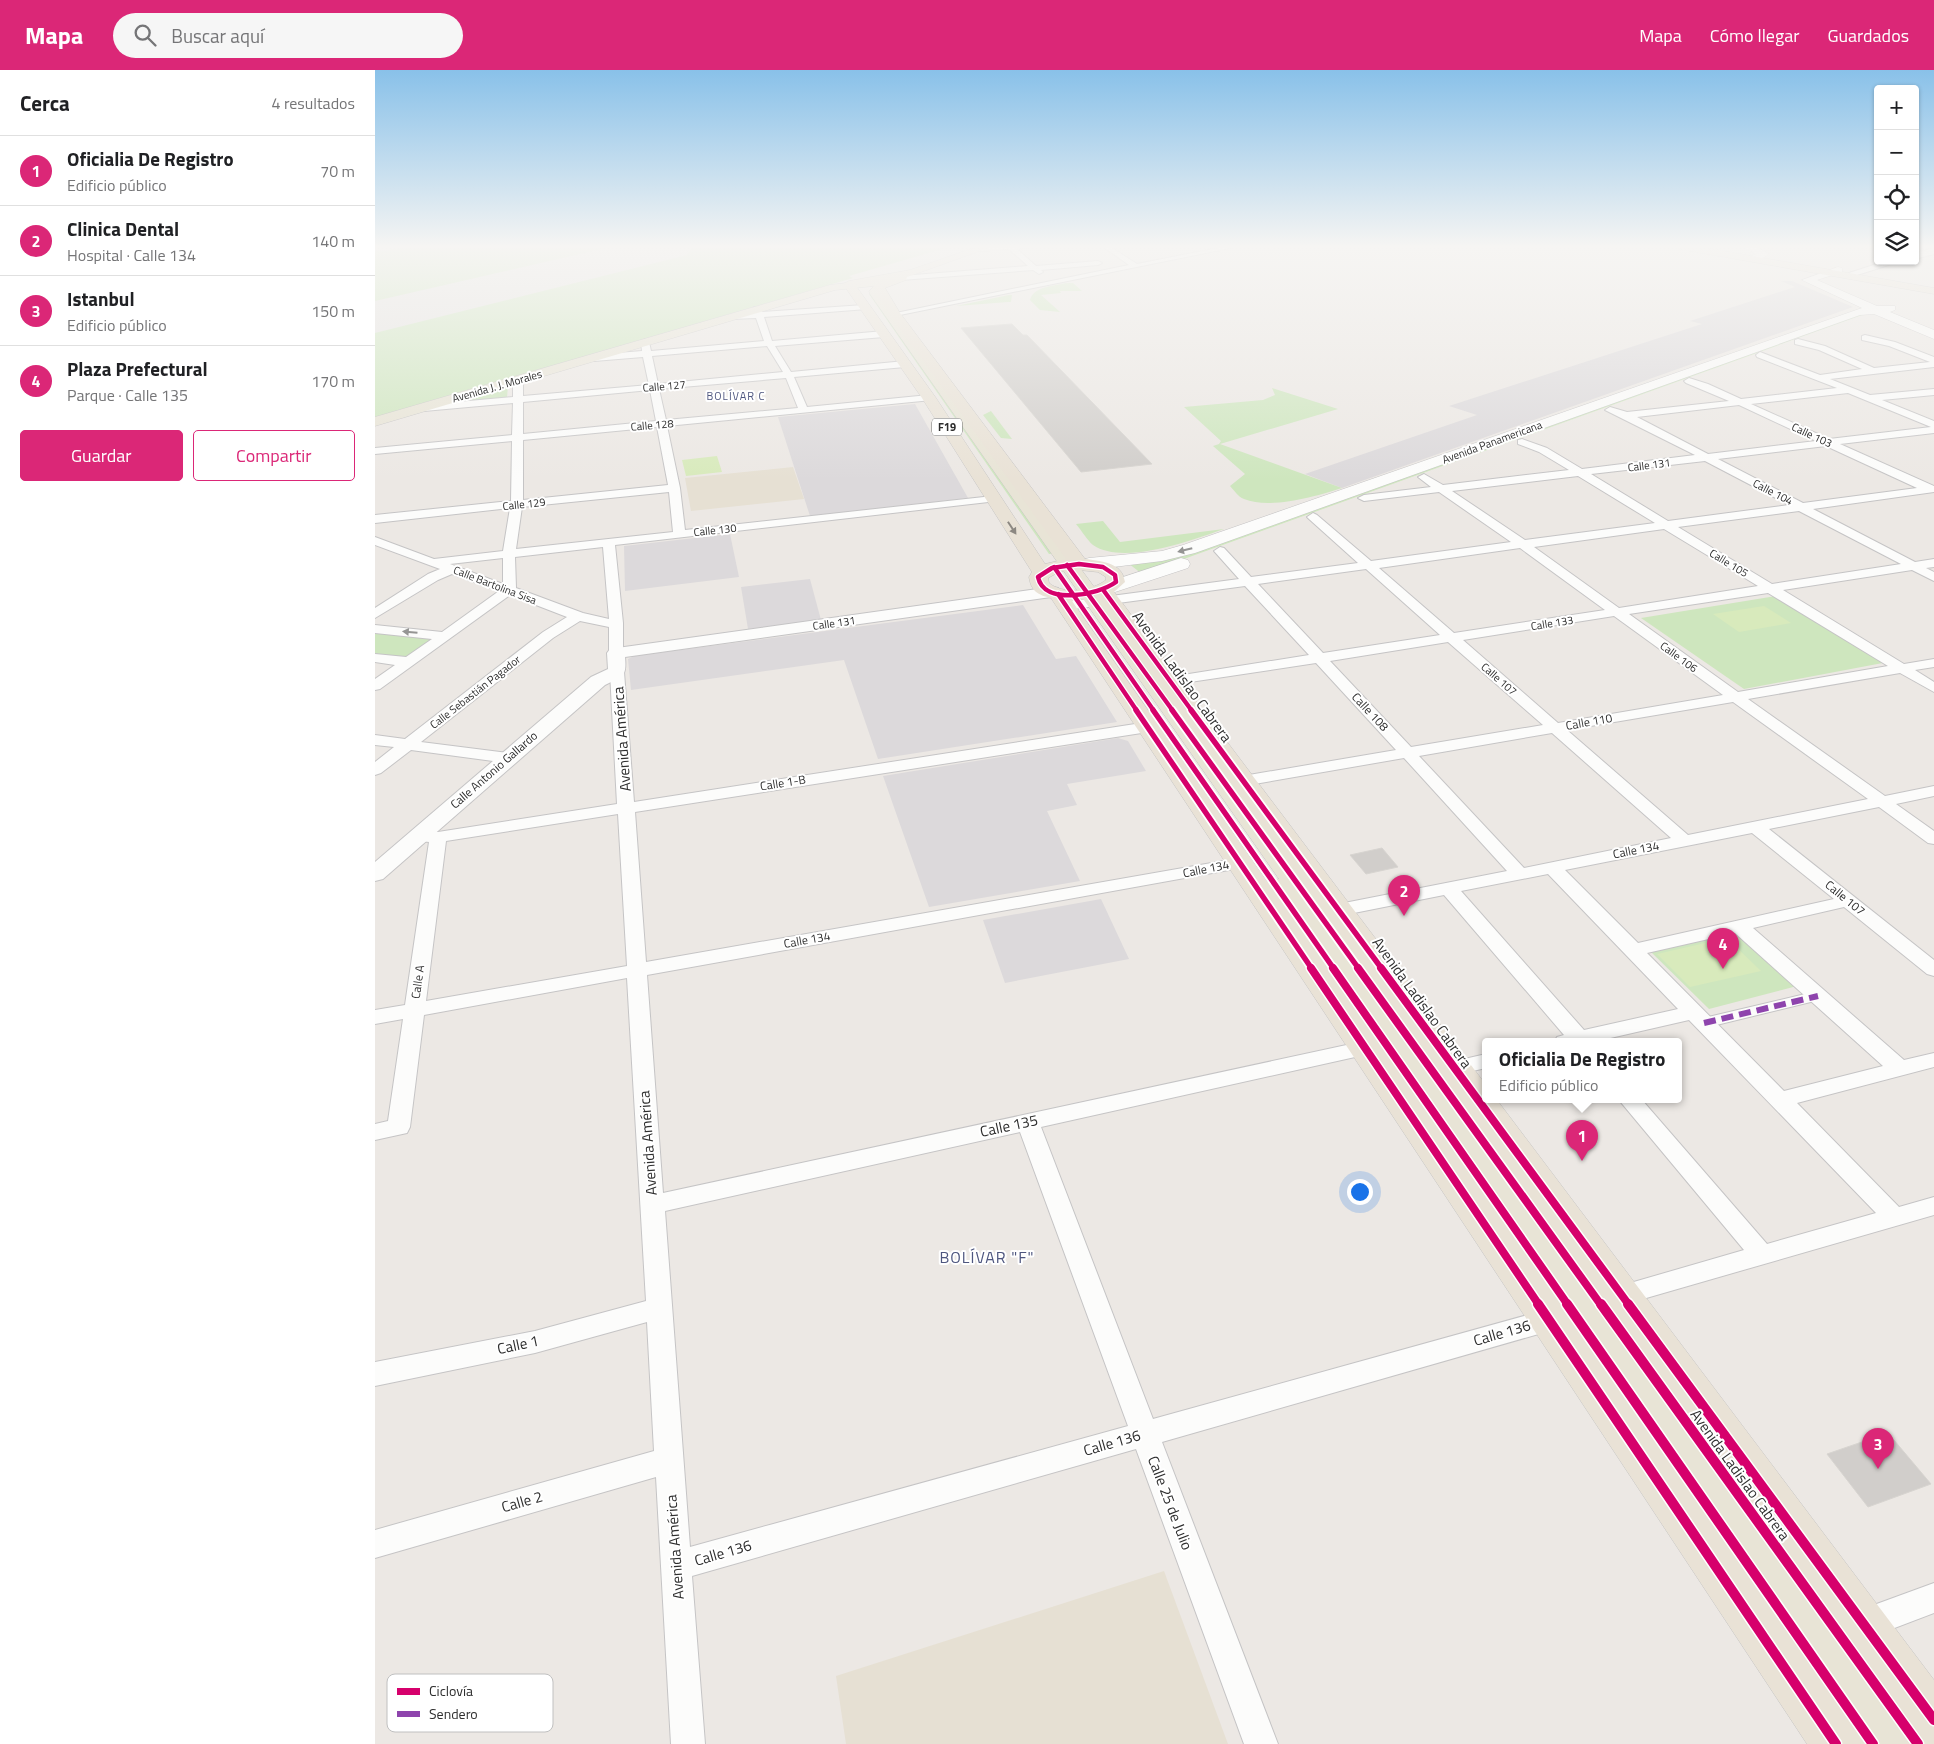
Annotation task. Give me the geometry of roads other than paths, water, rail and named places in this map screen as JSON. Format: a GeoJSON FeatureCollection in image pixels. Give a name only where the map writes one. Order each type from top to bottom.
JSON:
{"type":"FeatureCollection","features":[{"type":"Feature","properties":{"kind":"highway","name":"Avenida Ladislao Cabrera"},"geometry":{"type":"LineString","coordinates":[[885,325],[905,364],[929,398],[993,499],[1066,567]]}},
{"type":"Feature","properties":{"kind":"highway","name":"Avenida Ladislao Cabrera"},"geometry":{"type":"LineString","coordinates":[[885,325],[1066,567]]}},
{"type":"Feature","properties":{"kind":"highway","name":"F19"},"geometry":{"type":"LineString","coordinates":[[1066,567],[1038,577],[1040,586],[1084,597]]}},
{"type":"Feature","properties":{"kind":"highway"},"geometry":{"type":"LineString","coordinates":[[1066,567],[1109,570],[1115,575],[1116,582],[1084,597]]}},
{"type":"Feature","properties":{"kind":"highway","name":"Avenida Ladislao Cabrera"},"geometry":{"type":"LineString","coordinates":[[1084,597],[1170,681],[1339,910],[1470,1065],[1482,1083]]}},
{"type":"Feature","properties":{"kind":"highway","name":"Avenida Ladislao Cabrera"},"geometry":{"type":"LineString","coordinates":[[1084,597],[1147,727],[1836,1744]]}},
{"type":"Feature","properties":{"kind":"highway","name":"Avenida Ladislao Cabrera"},"geometry":{"type":"LineString","coordinates":[[1495,1103],[1622,1295],[1934,1720]]}},
{"type":"Feature","properties":{"kind":"main road","name":"Avenida J. J. Morales"},"geometry":{"type":"LineString","coordinates":[[375,422],[594,358],[646,348],[711,324]]}},
{"type":"Feature","properties":{"kind":"main road","name":"Avenida Ladislao Cabrera"},"geometry":{"type":"LineString","coordinates":[[893,324],[1066,567],[1084,597],[1873,1744]]}},
{"type":"Feature","properties":{"kind":"main road","name":"Avenida Panamericana"},"geometry":{"type":"LineString","coordinates":[[1084,597],[1220,550],[1322,510],[1825,324]]}},
{"type":"Feature","properties":{"kind":"main road","name":"Avenida Panamericana"},"geometry":{"type":"LineString","coordinates":[[1066,567],[1162,556],[1365,498],[1522,442],[1618,412],[1689,381],[1847,324]]}},
{"type":"Feature","properties":{"kind":"main road"},"geometry":{"type":"LineString","coordinates":[[1914,324],[1934,335]]}},
{"type":"Feature","properties":{"kind":"main road","name":"Avenida Ladislao Cabrera"},"geometry":{"type":"LineString","coordinates":[[885,325],[1066,567]]}},
{"type":"Feature","properties":{"kind":"main road","name":"Avenida Ladislao Cabrera"},"geometry":{"type":"LineString","coordinates":[[1084,597],[1918,1744]]}},
{"type":"Feature","properties":{"kind":"street"},"geometry":{"type":"LineString","coordinates":[[762,324],[769,343],[789,375],[804,411]]}},
{"type":"Feature","properties":{"kind":"street"},"geometry":{"type":"LineString","coordinates":[[679,534],[674,488],[646,348],[769,343],[885,325]]}},
{"type":"Feature","properties":{"kind":"street"},"geometry":{"type":"LineString","coordinates":[[1865,338],[1892,344],[1934,362]]}},
{"type":"Feature","properties":{"kind":"street"},"geometry":{"type":"LineString","coordinates":[[1798,342],[1821,348],[1873,371]]}},
{"type":"Feature","properties":{"kind":"street"},"geometry":{"type":"LineString","coordinates":[[1760,355],[1934,425]]}},
{"type":"Feature","properties":{"kind":"street"},"geometry":{"type":"LineString","coordinates":[[1818,377],[1934,362]]}},
{"type":"Feature","properties":{"kind":"street","name":"Calle 127"},"geometry":{"type":"LineString","coordinates":[[424,408],[905,364]]}},
{"type":"Feature","properties":{"kind":"street"},"geometry":{"type":"LineString","coordinates":[[375,686],[509,590],[509,553],[517,504],[516,438],[519,398],[518,380]]}},
{"type":"Feature","properties":{"kind":"street","name":"Calle 103"},"geometry":{"type":"LineString","coordinates":[[1689,381],[1932,490]]}},
{"type":"Feature","properties":{"kind":"street"},"geometry":{"type":"LineString","coordinates":[[1618,412],[1849,390]]}},
{"type":"Feature","properties":{"kind":"street"},"geometry":{"type":"LineString","coordinates":[[1869,398],[1934,392]]}},
{"type":"Feature","properties":{"kind":"street","name":"Calle 128"},"geometry":{"type":"LineString","coordinates":[[375,451],[929,398]]}},
{"type":"Feature","properties":{"kind":"street","name":"Calle 104"},"geometry":{"type":"LineString","coordinates":[[1618,412],[1934,577]]}},
{"type":"Feature","properties":{"kind":"street","name":"Calle 131"},"geometry":{"type":"LineString","coordinates":[[1365,498],[1707,459],[1934,430]]}},
{"type":"Feature","properties":{"kind":"street","name":"Calle 105"},"geometry":{"type":"LineString","coordinates":[[1522,442],[1543,450],[1934,688]]}},
{"type":"Feature","properties":{"kind":"street","name":"Calle 106"},"geometry":{"type":"LineString","coordinates":[[1424,477],[1444,488],[1934,839]]}},
{"type":"Feature","properties":{"kind":"street","name":"Calle 129"},"geometry":{"type":"LineString","coordinates":[[375,519],[674,488]]}},
{"type":"Feature","properties":{"kind":"street"},"geometry":{"type":"LineString","coordinates":[[1084,597],[1249,581],[1932,490]]}},
{"type":"Feature","properties":{"kind":"street","name":"Calle 130"},"geometry":{"type":"LineString","coordinates":[[436,562],[993,499]]}},
{"type":"Feature","properties":{"kind":"street","name":"Calle 107"},"geometry":{"type":"LineString","coordinates":[[1322,510],[1369,565],[1685,841]]}},
{"type":"Feature","properties":{"kind":"street","name":"Avenida América"},"geometry":{"type":"LineString","coordinates":[[609,542],[616,623],[626,808],[688,1744]]}},
{"type":"Feature","properties":{"kind":"street","name":"Calle Bartolina Sisa"},"geometry":{"type":"LineString","coordinates":[[379,546],[436,562],[578,616],[601,623],[616,623]]}},
{"type":"Feature","properties":{"kind":"street","name":"Calle 108"},"geometry":{"type":"LineString","coordinates":[[1220,550],[1520,874]]}},
{"type":"Feature","properties":{"kind":"street","name":"Calle 133"},"geometry":{"type":"LineString","coordinates":[[1170,681],[1934,564]]}},
{"type":"Feature","properties":{"kind":"street"},"geometry":{"type":"LineString","coordinates":[[375,614],[433,577],[452,569]]}},
{"type":"Feature","properties":{"kind":"street","name":"Calle 131"},"geometry":{"type":"LineString","coordinates":[[617,662],[1084,597]]}},
{"type":"Feature","properties":{"kind":"street","name":"Calle Sebastián Pagador"},"geometry":{"type":"LineString","coordinates":[[375,770],[547,635],[578,616]]}},
{"type":"Feature","properties":{"kind":"street"},"geometry":{"type":"LineString","coordinates":[[375,629],[445,636]]}},
{"type":"Feature","properties":{"kind":"street"},"geometry":{"type":"LineString","coordinates":[[375,658],[409,662]]}},
{"type":"Feature","properties":{"kind":"street","name":"Calle Antonio Gallardo"},"geometry":{"type":"LineString","coordinates":[[375,874],[428,837],[508,758],[598,681],[617,662]]}},
{"type":"Feature","properties":{"kind":"street","name":"Calle 110"},"geometry":{"type":"LineString","coordinates":[[1243,781],[1934,663]]}},
{"type":"Feature","properties":{"kind":"street","name":"Calle 1-B"},"geometry":{"type":"LineString","coordinates":[[428,837],[1147,727]]}},
{"type":"Feature","properties":{"kind":"street"},"geometry":{"type":"LineString","coordinates":[[375,740],[508,758]]}},
{"type":"Feature","properties":{"kind":"street","name":"Calle 134"},"geometry":{"type":"LineString","coordinates":[[1339,910],[1934,791]]}},
{"type":"Feature","properties":{"kind":"street","name":"Calle 107"},"geometry":{"type":"LineString","coordinates":[[1756,827],[1932,967]]}},
{"type":"Feature","properties":{"kind":"street","name":"Calle A"},"geometry":{"type":"LineString","coordinates":[[375,1132],[399,1128],[414,1011],[428,837]]}},
{"type":"Feature","properties":{"kind":"street","name":"Calle 134"},"geometry":{"type":"LineString","coordinates":[[375,1017],[1240,863]]}},
{"type":"Feature","properties":{"kind":"street"},"geometry":{"type":"LineString","coordinates":[[1552,867],[1894,1217]]}},
{"type":"Feature","properties":{"kind":"street"},"geometry":{"type":"LineString","coordinates":[[1448,888],[1573,1038]]}},
{"type":"Feature","properties":{"kind":"street"},"geometry":{"type":"LineString","coordinates":[[1633,950],[1848,901]]}},
{"type":"Feature","properties":{"kind":"street"},"geometry":{"type":"LineString","coordinates":[[1739,926],[1900,1069]]}},
{"type":"Feature","properties":{"kind":"street"},"geometry":{"type":"LineString","coordinates":[[1590,1038],[1818,996]]}},
{"type":"Feature","properties":{"kind":"street","name":"Calle 135"},"geometry":{"type":"LineString","coordinates":[[652,1204],[1365,1048]]}},
{"type":"Feature","properties":{"kind":"street"},"geometry":{"type":"LineString","coordinates":[[1780,1100],[1934,1060]]}},
{"type":"Feature","properties":{"kind":"street"},"geometry":{"type":"LineString","coordinates":[[1634,1103],[1762,1255]]}},
{"type":"Feature","properties":{"kind":"street","name":"Calle 25 de Julio"},"geometry":{"type":"LineString","coordinates":[[1027,1121],[1261,1744]]}},
{"type":"Feature","properties":{"kind":"street"},"geometry":{"type":"LineString","coordinates":[[1622,1295],[1934,1206]]}},
{"type":"Feature","properties":{"kind":"street","name":"Calle 1"},"geometry":{"type":"LineString","coordinates":[[375,1374],[535,1342],[659,1308]]}},
{"type":"Feature","properties":{"kind":"street","name":"Calle 136"},"geometry":{"type":"LineString","coordinates":[[676,1566],[1549,1320]]}},
{"type":"Feature","properties":{"kind":"street","name":"Calle 2"},"geometry":{"type":"LineString","coordinates":[[375,1544],[669,1460]]}},
{"type":"Feature","properties":{"kind":"street"},"geometry":{"type":"LineString","coordinates":[[1863,1624],[1934,1598]]}},
{"type":"Feature","properties":{"kind":"place","name":"Clinica Dental"},"geometry":{"type":"Point","coordinates":[1404,916]}},
{"type":"Feature","properties":{"kind":"place","name":"Plaza Prefectural"},"geometry":{"type":"Point","coordinates":[1723,969]}},
{"type":"Feature","properties":{"kind":"place","name":"Oficialia De Registro"},"geometry":{"type":"Point","coordinates":[1582,1161]}},
{"type":"Feature","properties":{"kind":"place","name":"Istanbul"},"geometry":{"type":"Point","coordinates":[1878,1469]}},
{"type":"Feature","properties":{"kind":"district","name":"BOLÍVAR C"},"geometry":{"type":"Point","coordinates":[736,396]}},
{"type":"Feature","properties":{"kind":"district","name":"BOLÍVAR \"F\""},"geometry":{"type":"Point","coordinates":[987,1257]}}]}
